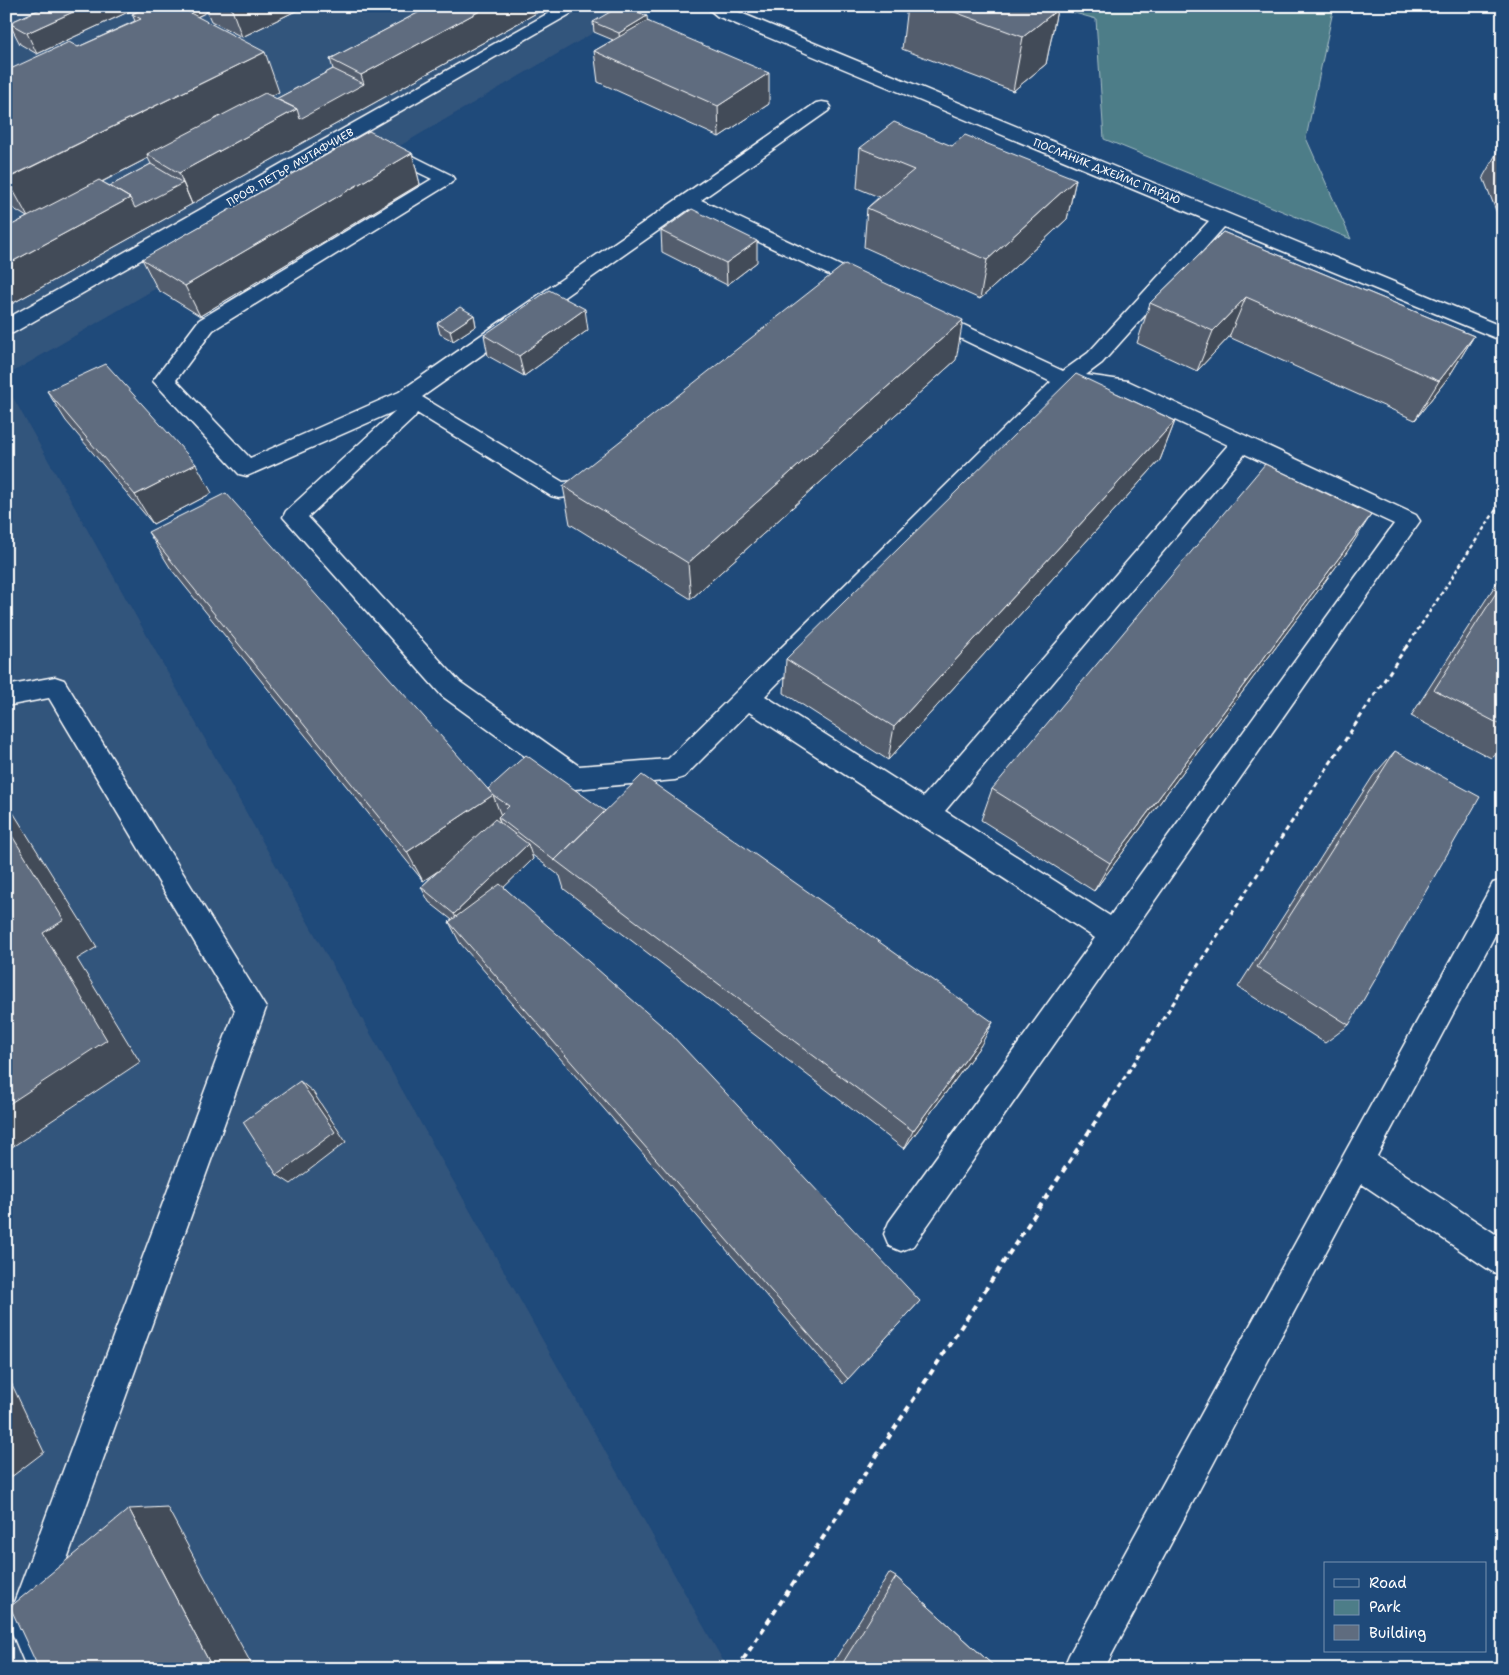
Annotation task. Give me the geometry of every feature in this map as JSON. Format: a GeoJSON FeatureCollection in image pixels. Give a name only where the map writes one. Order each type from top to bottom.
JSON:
{"type":"FeatureCollection","features":[{"type":"Feature","properties":{"kind":"street","name":"ПРОФ. ПЕТЪР МУТАФЧИЕВ"},"geometry":{"type":"LineString","coordinates":[[6,328],[573,6]]}},
{"type":"Feature","properties":{"kind":"street","name":"ПОСЛАНИК ДЖЕЙМС ПАРДЮ"},"geometry":{"type":"LineString","coordinates":[[713,6],[723,14],[1503,335]]}},
{"type":"Feature","properties":{"kind":"street"},"geometry":{"type":"LineString","coordinates":[[407,160],[445,179],[206,325],[164,381],[248,468],[407,397],[822,107]]}},
{"type":"Feature","properties":{"kind":"street"},"geometry":{"type":"LineString","coordinates":[[688,201],[849,287],[900,302],[1065,380],[1121,386],[1408,521],[901,1234]]}},
{"type":"Feature","properties":{"kind":"street"},"geometry":{"type":"LineString","coordinates":[[407,397],[406,413],[294,516],[451,689],[575,778],[675,769],[1065,380],[1095,358],[1222,218]]}},
{"type":"Feature","properties":{"kind":"street"},"geometry":{"type":"LineString","coordinates":[[407,397],[559,490],[603,487],[618,475]]}},
{"type":"Feature","properties":{"kind":"street"},"geometry":{"type":"LineString","coordinates":[[926,814],[1242,443]]}},
{"type":"Feature","properties":{"kind":"street"},"geometry":{"type":"LineString","coordinates":[[6,696],[55,687],[251,1008],[26,1622],[47,1669]]}},
{"type":"Feature","properties":{"kind":"street"},"geometry":{"type":"LineString","coordinates":[[746,697],[1115,935]]}},
{"type":"Feature","properties":{"kind":"street"},"geometry":{"type":"LineString","coordinates":[[1083,1669],[1503,892]]}},
{"type":"Feature","properties":{"kind":"street"},"geometry":{"type":"LineString","coordinates":[[1357,1162],[1503,1259]]}},
{"type":"Feature","properties":{"kind":"path"},"geometry":{"type":"LineString","coordinates":[[737,1669],[1503,499]]}},
{"type":"Feature","properties":{"kind":"shaded area"},"geometry":{"type":"Polygon","coordinates":[[[6,6],[650,6],[647,13],[634,21],[622,16],[6,376],[6,6]]]}},
{"type":"Feature","properties":{"kind":"shaded area"},"geometry":{"type":"Polygon","coordinates":[[[6,385],[709,1636],[728,1669],[6,1669],[6,385]]]}},
{"type":"Feature","properties":{"kind":"green space"},"geometry":{"type":"Polygon","coordinates":[[[1050,6],[1334,6],[1306,138],[1351,239],[1104,139],[1096,19],[1050,6]]]}},
{"type":"Feature","properties":{"kind":"building"},"geometry":{"type":"Polygon","coordinates":[[[47,6],[86,6],[27,33],[9,23],[47,6]]]}},
{"type":"Feature","properties":{"kind":"building"},"geometry":{"type":"Polygon","coordinates":[[[149,6],[177,6],[265,52],[6,179],[6,71],[69,42],[78,47],[141,19],[132,14],[149,6]]]}},
{"type":"Feature","properties":{"kind":"building"},"geometry":{"type":"Polygon","coordinates":[[[431,6],[489,6],[361,75],[330,59],[431,6]]]}},
{"type":"Feature","properties":{"kind":"building"},"geometry":{"type":"Polygon","coordinates":[[[620,6],[647,16],[619,33],[593,22],[620,6]]]}},
{"type":"Feature","properties":{"kind":"building"},"geometry":{"type":"Polygon","coordinates":[[[938,6],[1046,6],[1057,10],[1023,37],[938,6]]]}},
{"type":"Feature","properties":{"kind":"building"},"geometry":{"type":"Polygon","coordinates":[[[647,21],[769,73],[718,106],[594,51],[647,21]]]}},
{"type":"Feature","properties":{"kind":"building"},"geometry":{"type":"Polygon","coordinates":[[[333,69],[364,84],[300,119],[297,109],[276,99],[333,69]]]}},
{"type":"Feature","properties":{"kind":"building"},"geometry":{"type":"Polygon","coordinates":[[[265,93],[297,109],[179,173],[147,154],[265,93]]]}},
{"type":"Feature","properties":{"kind":"building"},"geometry":{"type":"Polygon","coordinates":[[[894,122],[952,146],[965,135],[1076,179],[987,260],[867,208],[914,170],[860,148],[894,122]]]}},
{"type":"Feature","properties":{"kind":"building"},"geometry":{"type":"Polygon","coordinates":[[[369,131],[412,153],[185,286],[142,259],[369,131]]]}},
{"type":"Feature","properties":{"kind":"building"},"geometry":{"type":"Polygon","coordinates":[[[151,164],[183,183],[135,208],[130,198],[110,186],[151,164]]]}},
{"type":"Feature","properties":{"kind":"building"},"geometry":{"type":"Polygon","coordinates":[[[99,180],[130,198],[6,265],[6,228],[99,180]]]}},
{"type":"Feature","properties":{"kind":"building"},"geometry":{"type":"Polygon","coordinates":[[[692,209],[757,241],[726,263],[661,231],[692,209]]]}},
{"type":"Feature","properties":{"kind":"building"},"geometry":{"type":"Polygon","coordinates":[[[1223,232],[1474,336],[1439,381],[1246,297],[1213,331],[1150,303],[1223,232]]]}},
{"type":"Feature","properties":{"kind":"building"},"geometry":{"type":"Polygon","coordinates":[[[845,264],[963,320],[688,563],[563,486],[845,264]]]}},
{"type":"Feature","properties":{"kind":"building"},"geometry":{"type":"Polygon","coordinates":[[[549,290],[585,309],[519,356],[484,335],[549,290]]]}},
{"type":"Feature","properties":{"kind":"building"},"geometry":{"type":"Polygon","coordinates":[[[460,307],[474,315],[450,331],[437,323],[460,307]]]}},
{"type":"Feature","properties":{"kind":"building"},"geometry":{"type":"Polygon","coordinates":[[[106,364],[196,464],[135,495],[47,391],[106,364]]]}},
{"type":"Feature","properties":{"kind":"building"},"geometry":{"type":"Polygon","coordinates":[[[1076,374],[1175,421],[894,727],[786,659],[1076,374]]]}},
{"type":"Feature","properties":{"kind":"building"},"geometry":{"type":"Polygon","coordinates":[[[1265,464],[1371,515],[1110,863],[992,789],[1265,464]]]}},
{"type":"Feature","properties":{"kind":"building"},"geometry":{"type":"Polygon","coordinates":[[[226,493],[493,795],[407,852],[148,532],[226,493]]]}},
{"type":"Feature","properties":{"kind":"building"},"geometry":{"type":"Polygon","coordinates":[[[1503,582],[1503,726],[1434,690],[1503,582]]]}},
{"type":"Feature","properties":{"kind":"building"},"geometry":{"type":"Polygon","coordinates":[[[1395,751],[1480,797],[1349,1025],[1257,967],[1395,751]]]}},
{"type":"Feature","properties":{"kind":"building"},"geometry":{"type":"Polygon","coordinates":[[[526,755],[605,811],[555,861],[498,817],[509,806],[493,795],[488,789],[526,755]]]}},
{"type":"Feature","properties":{"kind":"building"},"geometry":{"type":"Polygon","coordinates":[[[642,775],[993,1022],[913,1131],[555,860],[642,775]]]}},
{"type":"Feature","properties":{"kind":"building"},"geometry":{"type":"Polygon","coordinates":[[[495,819],[528,844],[454,914],[421,887],[495,819]]]}},
{"type":"Feature","properties":{"kind":"building"},"geometry":{"type":"Polygon","coordinates":[[[6,826],[64,920],[43,933],[107,1040],[6,1106],[6,826]]]}},
{"type":"Feature","properties":{"kind":"building"},"geometry":{"type":"Polygon","coordinates":[[[500,884],[669,1032],[920,1301],[848,1379],[449,922],[500,884]]]}},
{"type":"Feature","properties":{"kind":"building"},"geometry":{"type":"Polygon","coordinates":[[[300,1081],[335,1132],[277,1175],[243,1122],[300,1081]]]}},
{"type":"Feature","properties":{"kind":"building"},"geometry":{"type":"Polygon","coordinates":[[[129,1509],[213,1669],[39,1669],[10,1607],[129,1509]]]}},
{"type":"Feature","properties":{"kind":"building"},"geometry":{"type":"Polygon","coordinates":[[[896,1577],[997,1669],[839,1669],[896,1577]]]}}]}
